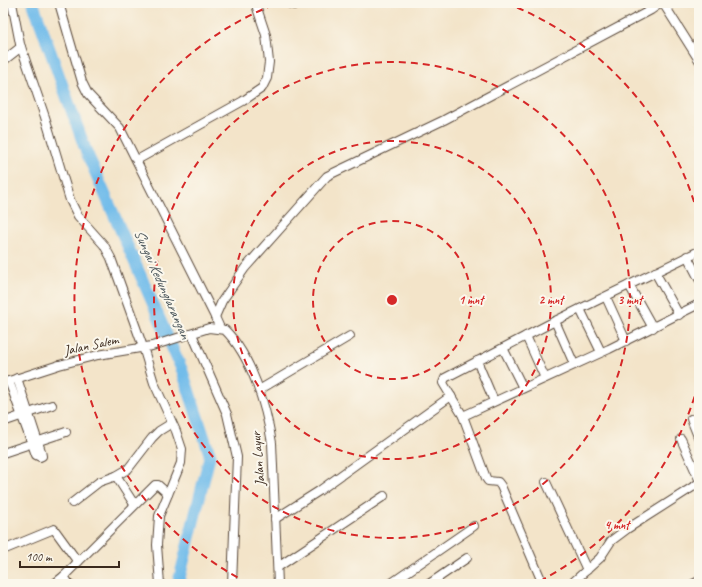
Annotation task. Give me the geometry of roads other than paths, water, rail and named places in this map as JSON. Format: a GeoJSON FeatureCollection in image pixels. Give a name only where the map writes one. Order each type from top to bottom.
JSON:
{"type":"FeatureCollection","features":[{"type":"Feature","properties":{"kind":"street"},"geometry":{"type":"LineString","coordinates":[[12,3],[21,47],[45,117],[70,200],[78,216],[104,244],[111,258],[148,347],[154,383],[182,449],[181,463],[159,516],[157,529],[160,584]]}},
{"type":"Feature","properties":{"kind":"street"},"geometry":{"type":"LineString","coordinates":[[59,3],[82,82],[88,94],[120,128],[216,317],[220,328]]}},
{"type":"Feature","properties":{"kind":"street"},"geometry":{"type":"LineString","coordinates":[[137,160],[243,101],[262,88],[267,78],[269,62],[266,35],[257,8],[258,3]]}},
{"type":"Feature","properties":{"kind":"street"},"geometry":{"type":"LineString","coordinates":[[288,3],[294,5],[301,3]]}},
{"type":"Feature","properties":{"kind":"street"},"geometry":{"type":"LineString","coordinates":[[216,317],[222,301],[245,268],[327,176],[444,120],[573,53],[658,6],[699,60]]}},
{"type":"Feature","properties":{"kind":"street"},"geometry":{"type":"LineString","coordinates":[[3,61],[21,47]]}},
{"type":"Feature","properties":{"kind":"street"},"geometry":{"type":"LineString","coordinates":[[543,584],[501,486],[498,482],[488,481],[486,478],[463,416],[443,383],[444,380],[554,321],[606,297],[699,250]]}},
{"type":"Feature","properties":{"kind":"street"},"geometry":{"type":"LineString","coordinates":[[686,257],[699,279]]}},
{"type":"Feature","properties":{"kind":"street"},"geometry":{"type":"LineString","coordinates":[[655,272],[679,315]]}},
{"type":"Feature","properties":{"kind":"street"},"geometry":{"type":"LineString","coordinates":[[629,285],[653,328]]}},
{"type":"Feature","properties":{"kind":"street"},"geometry":{"type":"LineString","coordinates":[[606,297],[626,341]]}},
{"type":"Feature","properties":{"kind":"street"},"geometry":{"type":"LineString","coordinates":[[463,416],[626,341],[699,304]]}},
{"type":"Feature","properties":{"kind":"street"},"geometry":{"type":"LineString","coordinates":[[580,309],[601,352]]}},
{"type":"Feature","properties":{"kind":"street"},"geometry":{"type":"LineString","coordinates":[[554,321],[574,364]]}},
{"type":"Feature","properties":{"kind":"street","name":"Jalan Salem"},"geometry":{"type":"LineString","coordinates":[[10,381],[59,365],[98,355],[148,347],[209,328],[220,328]]}},
{"type":"Feature","properties":{"kind":"street","name":"Jalan Layur"},"geometry":{"type":"LineString","coordinates":[[220,328],[233,339],[239,348],[259,390],[265,410],[272,443],[278,584]]}},
{"type":"Feature","properties":{"kind":"street"},"geometry":{"type":"LineString","coordinates":[[188,335],[227,414],[237,457],[232,584]]}},
{"type":"Feature","properties":{"kind":"street"},"geometry":{"type":"LineString","coordinates":[[259,390],[350,336]]}},
{"type":"Feature","properties":{"kind":"street"},"geometry":{"type":"LineString","coordinates":[[526,336],[545,378]]}},
{"type":"Feature","properties":{"kind":"street"},"geometry":{"type":"LineString","coordinates":[[503,348],[523,388]]}},
{"type":"Feature","properties":{"kind":"street"},"geometry":{"type":"LineString","coordinates":[[477,361],[494,401]]}},
{"type":"Feature","properties":{"kind":"street"},"geometry":{"type":"LineString","coordinates":[[10,381],[25,414],[35,442]]}},
{"type":"Feature","properties":{"kind":"street"},"geometry":{"type":"LineString","coordinates":[[275,520],[319,491],[451,396]]}},
{"type":"Feature","properties":{"kind":"street"},"geometry":{"type":"LineString","coordinates":[[3,422],[52,405]]}},
{"type":"Feature","properties":{"kind":"street"},"geometry":{"type":"LineString","coordinates":[[691,419],[699,439]]}},
{"type":"Feature","properties":{"kind":"street"},"geometry":{"type":"LineString","coordinates":[[72,503],[99,482],[116,476],[128,469],[136,462],[146,444],[159,431],[172,423]]}},
{"type":"Feature","properties":{"kind":"street"},"geometry":{"type":"LineString","coordinates":[[3,453],[66,432]]}},
{"type":"Feature","properties":{"kind":"street"},"geometry":{"type":"LineString","coordinates":[[681,439],[699,479]]}},
{"type":"Feature","properties":{"kind":"street"},"geometry":{"type":"LineString","coordinates":[[116,476],[134,504]]}},
{"type":"Feature","properties":{"kind":"street"},"geometry":{"type":"LineString","coordinates":[[546,482],[587,570]]}},
{"type":"Feature","properties":{"kind":"street"},"geometry":{"type":"LineString","coordinates":[[571,584],[600,558],[611,541],[626,528],[699,482]]}},
{"type":"Feature","properties":{"kind":"street"},"geometry":{"type":"LineString","coordinates":[[54,584],[64,576],[134,504],[155,485],[158,485],[168,494]]}},
{"type":"Feature","properties":{"kind":"street"},"geometry":{"type":"LineString","coordinates":[[278,567],[384,496]]}},
{"type":"Feature","properties":{"kind":"street"},"geometry":{"type":"LineString","coordinates":[[390,584],[474,526]]}},
{"type":"Feature","properties":{"kind":"street"},"geometry":{"type":"LineString","coordinates":[[3,550],[54,529],[78,562]]}},
{"type":"Feature","properties":{"kind":"street"},"geometry":{"type":"LineString","coordinates":[[429,584],[467,558]]}},
{"type":"Feature","properties":{"kind":"street"},"geometry":{"type":"LineString","coordinates":[[64,576],[70,584]]}},
{"type":"Feature","properties":{"kind":"street"},"geometry":{"type":"LineString","coordinates":[[692,584],[699,581]]}},
{"type":"Feature","properties":{"kind":"waterway","name":"Sungai Kedunglarangan"},"geometry":{"type":"LineString","coordinates":[[33,3],[86,151],[182,370],[210,455],[178,584]]}}]}
